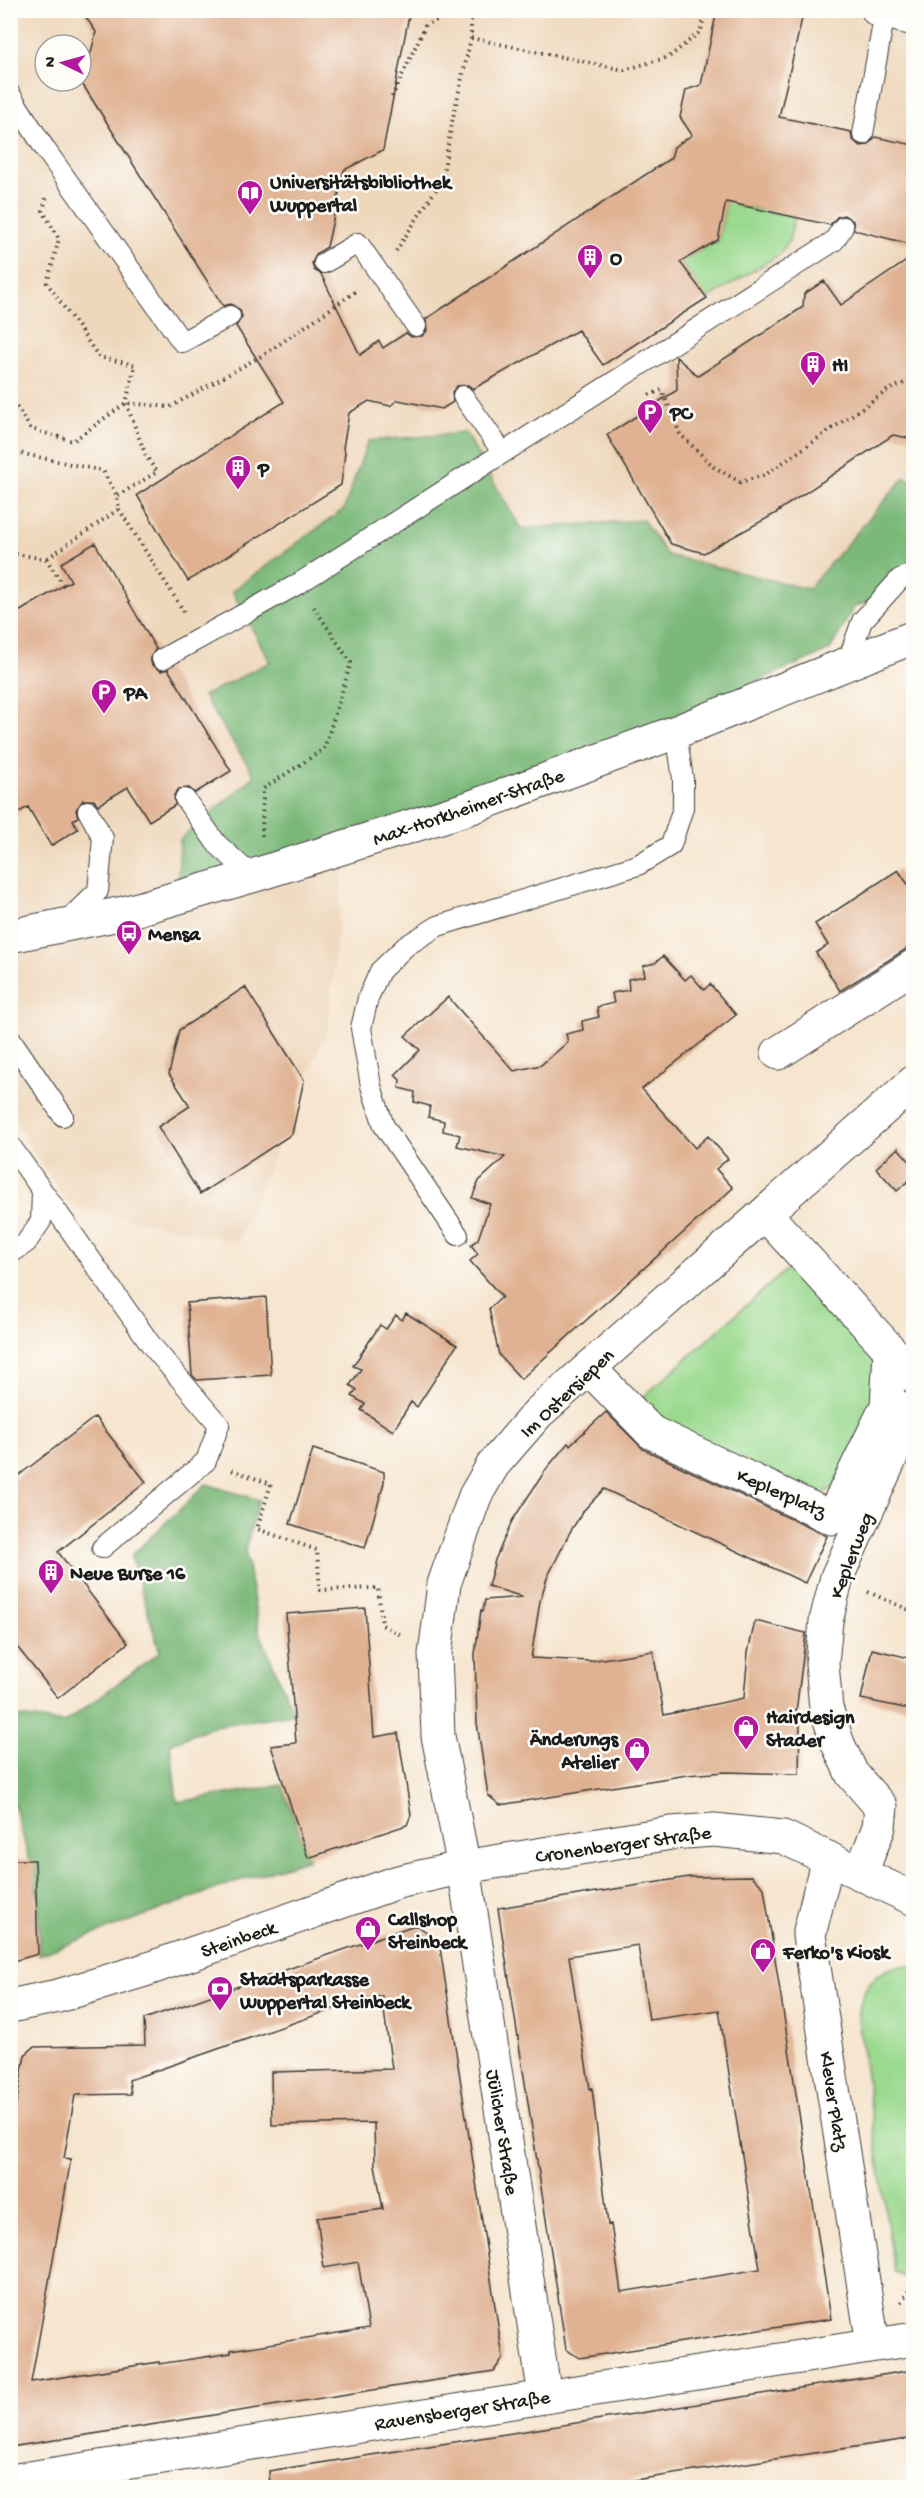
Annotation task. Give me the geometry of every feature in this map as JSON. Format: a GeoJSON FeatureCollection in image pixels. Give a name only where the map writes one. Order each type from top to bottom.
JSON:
{"type":"FeatureCollection","features":[{"type":"Feature","properties":{"kind":"street","name":"Max-Horkheimer-Straße"},"geometry":{"type":"LineString","coordinates":[[10,936],[124,913],[256,875],[469,808],[676,732],[914,637]]}},
{"type":"Feature","properties":{"kind":"street"},"geometry":{"type":"LineString","coordinates":[[778,1053],[914,966]]}},
{"type":"Feature","properties":{"kind":"street","name":"Im Ostersiepen"},"geometry":{"type":"LineString","coordinates":[[464,1867],[438,1736],[435,1654],[444,1584],[475,1496],[493,1465],[538,1413],[766,1215],[914,1082]]}},
{"type":"Feature","properties":{"kind":"street"},"geometry":{"type":"LineString","coordinates":[[766,1215],[914,1376]]}},
{"type":"Feature","properties":{"kind":"street","name":"Keplerplatz"},"geometry":{"type":"LineString","coordinates":[[590,1369],[651,1432],[832,1518],[886,1406],[890,1351]]}},
{"type":"Feature","properties":{"kind":"street","name":"Keplerweg"},"geometry":{"type":"LineString","coordinates":[[861,1873],[879,1827],[881,1807],[852,1774],[838,1744],[826,1708],[822,1664],[826,1621],[837,1577],[914,1406]]}},
{"type":"Feature","properties":{"kind":"street","name":"Cronenberger Straße"},"geometry":{"type":"LineString","coordinates":[[464,1867],[661,1834],[714,1830],[783,1838],[914,1899]]}},
{"type":"Feature","properties":{"kind":"street","name":"Klever Platz"},"geometry":{"type":"LineString","coordinates":[[828,1858],[809,1935],[873,2345]]}},
{"type":"Feature","properties":{"kind":"street","name":"Steinbeck"},"geometry":{"type":"LineString","coordinates":[[10,2006],[58,1996],[145,1970],[398,1882],[464,1867]]}},
{"type":"Feature","properties":{"kind":"street","name":"Jülicher Straße"},"geometry":{"type":"LineString","coordinates":[[464,1867],[545,2396]]}},
{"type":"Feature","properties":{"kind":"street","name":"Ravensberger Straße"},"geometry":{"type":"LineString","coordinates":[[10,2481],[914,2339]]}},
{"type":"Feature","properties":{"kind":"lane"},"geometry":{"type":"LineString","coordinates":[[863,134],[892,14]]}},
{"type":"Feature","properties":{"kind":"lane"},"geometry":{"type":"LineString","coordinates":[[10,94],[45,149],[182,342],[230,316]]}},
{"type":"Feature","properties":{"kind":"lane"},"geometry":{"type":"LineString","coordinates":[[162,659],[298,584],[834,241],[843,227]]}},
{"type":"Feature","properties":{"kind":"lane"},"geometry":{"type":"LineString","coordinates":[[324,263],[358,243],[416,326]]}},
{"type":"Feature","properties":{"kind":"lane"},"geometry":{"type":"LineString","coordinates":[[463,396],[503,453]]}},
{"type":"Feature","properties":{"kind":"lane"},"geometry":{"type":"LineString","coordinates":[[847,663],[862,621],[900,579],[914,573]]}},
{"type":"Feature","properties":{"kind":"lane"},"geometry":{"type":"LineString","coordinates":[[458,1235],[384,1126],[371,1086],[361,1029],[368,998],[380,971],[406,946],[438,926],[638,865],[671,845],[683,808],[683,778],[676,732]]}},
{"type":"Feature","properties":{"kind":"lane"},"geometry":{"type":"LineString","coordinates":[[185,799],[217,844],[256,875]]}},
{"type":"Feature","properties":{"kind":"lane"},"geometry":{"type":"LineString","coordinates":[[62,926],[98,891],[103,838],[88,811]]}},
{"type":"Feature","properties":{"kind":"lane"},"geometry":{"type":"LineString","coordinates":[[10,1038],[63,1116]]}},
{"type":"Feature","properties":{"kind":"lane"},"geometry":{"type":"LineString","coordinates":[[10,1145],[152,1346],[219,1425],[206,1461],[102,1548]]}},
{"type":"Feature","properties":{"kind":"lane"},"geometry":{"type":"LineString","coordinates":[[10,1254],[26,1243],[41,1221],[42,1191]]}},
{"type":"Feature","properties":{"kind":"path"},"geometry":{"type":"LineString","coordinates":[[392,97],[426,24],[465,10]]}},
{"type":"Feature","properties":{"kind":"path"},"geometry":{"type":"LineString","coordinates":[[10,397],[31,429],[73,441],[126,403],[170,407],[265,354],[380,275],[442,180],[452,122],[471,39],[471,10]]}},
{"type":"Feature","properties":{"kind":"path"},"geometry":{"type":"LineString","coordinates":[[471,39],[624,70],[669,57],[701,31],[705,10]]}},
{"type":"Feature","properties":{"kind":"path"},"geometry":{"type":"LineString","coordinates":[[43,211],[59,239],[47,283],[99,357],[135,365],[126,403],[146,456],[157,471],[117,496]]}},
{"type":"Feature","properties":{"kind":"path"},"geometry":{"type":"LineString","coordinates":[[644,397],[662,390],[680,434],[714,467],[740,482],[765,475],[888,390],[914,379]]}},
{"type":"Feature","properties":{"kind":"path"},"geometry":{"type":"LineString","coordinates":[[10,451],[103,471],[117,496],[119,509],[201,639]]}},
{"type":"Feature","properties":{"kind":"path"},"geometry":{"type":"LineString","coordinates":[[10,553],[46,559],[119,509]]}},
{"type":"Feature","properties":{"kind":"path"},"geometry":{"type":"LineString","coordinates":[[46,559],[64,586]]}},
{"type":"Feature","properties":{"kind":"path"},"geometry":{"type":"LineString","coordinates":[[256,875],[263,789],[324,748],[351,663],[298,584]]}},
{"type":"Feature","properties":{"kind":"path"},"geometry":{"type":"LineString","coordinates":[[206,1461],[271,1484],[257,1529],[317,1550],[320,1590],[378,1588],[382,1625],[435,1654]]}},
{"type":"Feature","properties":{"kind":"path"},"geometry":{"type":"LineString","coordinates":[[873,1594],[914,1612]]}},
{"type":"Feature","properties":{"kind":"path"},"geometry":{"type":"LineString","coordinates":[[914,2019],[909,2027],[914,2051]]}},
{"type":"Feature","properties":{"kind":"shaded area"},"geometry":{"type":"Polygon","coordinates":[[[11,11],[913,11],[913,586],[351,789],[328,1028],[237,1242],[68,1205],[11,1116],[11,11]]]}},
{"type":"Feature","properties":{"kind":"green space"},"geometry":{"type":"Polygon","coordinates":[[[726,187],[737,205],[794,217],[789,241],[779,255],[707,299],[680,262],[718,240],[726,204],[720,192],[726,187]]]}},
{"type":"Feature","properties":{"kind":"green space"},"geometry":{"type":"Polygon","coordinates":[[[465,433],[521,529],[643,520],[667,555],[808,589],[905,477],[913,482],[913,586],[854,607],[830,650],[647,729],[423,810],[178,883],[180,839],[255,776],[203,696],[270,662],[232,591],[344,509],[368,441],[465,433]]]}},
{"type":"Feature","properties":{"kind":"green space"},"geometry":{"type":"Polygon","coordinates":[[[795,1262],[871,1346],[877,1400],[834,1488],[821,1494],[805,1491],[668,1425],[641,1399],[795,1262]]]}},
{"type":"Feature","properties":{"kind":"green space"},"geometry":{"type":"Polygon","coordinates":[[[206,1484],[259,1500],[245,1550],[259,1631],[294,1714],[214,1726],[170,1744],[177,1802],[282,1785],[309,1859],[232,1883],[39,1955],[39,1899],[15,1806],[11,1806],[11,1716],[64,1723],[160,1652],[131,1556],[206,1484]]]}},
{"type":"Feature","properties":{"kind":"green space"},"geometry":{"type":"Polygon","coordinates":[[[897,1966],[913,1966],[913,2284],[894,2271],[858,2019],[861,2000],[868,1985],[879,1974],[897,1966]]]}},
{"type":"Feature","properties":{"kind":"building"},"geometry":{"type":"Polygon","coordinates":[[[81,10],[410,10],[383,150],[344,170],[327,247],[317,253],[312,263],[314,270],[321,274],[360,355],[379,341],[383,348],[406,333],[411,337],[422,336],[427,331],[426,319],[671,158],[674,147],[692,135],[680,117],[686,90],[701,85],[717,10],[804,10],[779,117],[851,132],[852,139],[860,146],[868,145],[875,137],[914,145],[914,245],[854,230],[853,221],[844,215],[837,217],[830,225],[726,202],[718,240],[680,262],[707,298],[603,365],[578,330],[473,389],[468,385],[457,386],[452,392],[453,402],[442,409],[398,400],[390,406],[369,401],[349,413],[343,448],[345,452],[341,485],[188,581],[137,495],[284,402],[236,326],[242,317],[240,310],[231,304],[223,306],[88,93],[93,93],[93,44],[96,32],[81,10]]]}},
{"type":"Feature","properties":{"kind":"building","name":"HI"},"geometry":{"type":"Polygon","coordinates":[[[914,256],[914,439],[893,435],[780,511],[704,553],[671,544],[607,435],[677,390],[676,357],[698,376],[803,307],[804,294],[824,281],[841,305],[914,256]]]}},
{"type":"Feature","properties":{"kind":"building","name":"PA"},"geometry":{"type":"Polygon","coordinates":[[[95,543],[156,649],[150,658],[152,665],[161,671],[168,669],[231,771],[195,793],[189,788],[179,789],[174,795],[175,805],[149,821],[128,787],[98,805],[94,800],[83,800],[76,810],[78,817],[73,820],[78,829],[51,846],[28,807],[10,817],[10,617],[71,581],[61,563],[95,543]]]}},
{"type":"Feature","properties":{"kind":"building"},"geometry":{"type":"Polygon","coordinates":[[[898,870],[914,893],[914,944],[840,991],[816,953],[828,945],[815,924],[898,870]]]}},
{"type":"Feature","properties":{"kind":"building"},"geometry":{"type":"Polygon","coordinates":[[[663,956],[685,980],[691,975],[704,990],[710,984],[736,1015],[642,1089],[695,1148],[708,1136],[728,1159],[716,1169],[733,1188],[521,1379],[499,1355],[489,1309],[502,1297],[470,1261],[478,1254],[471,1245],[478,1239],[490,1204],[472,1198],[479,1181],[505,1157],[457,1146],[460,1135],[443,1131],[444,1121],[428,1117],[430,1106],[414,1102],[415,1092],[399,1088],[400,1080],[395,1075],[420,1050],[405,1036],[448,997],[514,1071],[541,1065],[568,1042],[566,1034],[583,1030],[582,1021],[599,1017],[597,1007],[614,1003],[612,993],[629,990],[628,979],[645,976],[643,966],[655,963],[663,956]]]}},
{"type":"Feature","properties":{"kind":"building"},"geometry":{"type":"Polygon","coordinates":[[[245,987],[304,1080],[292,1134],[200,1194],[158,1127],[190,1106],[169,1074],[179,1030],[245,987]]]}},
{"type":"Feature","properties":{"kind":"building"},"geometry":{"type":"Polygon","coordinates":[[[898,1148],[914,1166],[914,1176],[897,1191],[876,1168],[898,1148]]]}},
{"type":"Feature","properties":{"kind":"building"},"geometry":{"type":"Polygon","coordinates":[[[266,1297],[271,1375],[197,1380],[192,1375],[187,1303],[266,1297]]]}},
{"type":"Feature","properties":{"kind":"building"},"geometry":{"type":"Polygon","coordinates":[[[406,1313],[457,1345],[417,1407],[411,1402],[393,1431],[361,1410],[365,1404],[352,1396],[357,1390],[350,1385],[361,1369],[353,1366],[380,1325],[386,1329],[396,1315],[402,1320],[406,1313]]]}},
{"type":"Feature","properties":{"kind":"building"},"geometry":{"type":"Polygon","coordinates":[[[606,1412],[643,1449],[827,1536],[805,1583],[604,1489],[584,1510],[547,1578],[540,1601],[531,1658],[590,1661],[653,1651],[664,1715],[744,1698],[748,1652],[755,1621],[806,1633],[795,1720],[800,1721],[799,1774],[725,1772],[687,1775],[500,1805],[488,1795],[477,1723],[475,1654],[481,1610],[483,1611],[485,1600],[523,1597],[488,1586],[495,1560],[512,1521],[547,1468],[568,1443],[570,1445],[606,1412]]]}},
{"type":"Feature","properties":{"kind":"building","name":"Neue Burse 16"},"geometry":{"type":"Polygon","coordinates":[[[95,1417],[146,1482],[58,1552],[128,1643],[58,1698],[10,1638],[10,1482],[95,1417]]]}},
{"type":"Feature","properties":{"kind":"building"},"geometry":{"type":"Polygon","coordinates":[[[313,1449],[384,1472],[384,1483],[365,1548],[290,1524],[313,1449]]]}},
{"type":"Feature","properties":{"kind":"building"},"geometry":{"type":"Polygon","coordinates":[[[365,1608],[374,1737],[398,1733],[411,1815],[407,1825],[308,1858],[271,1746],[296,1743],[286,1614],[365,1608]]]}},
{"type":"Feature","properties":{"kind":"building"},"geometry":{"type":"Polygon","coordinates":[[[872,1649],[914,1659],[914,1710],[861,1699],[872,1649]]]}},
{"type":"Feature","properties":{"kind":"building"},"geometry":{"type":"Polygon","coordinates":[[[10,1860],[35,1860],[38,1954],[10,1962],[10,1860]]]}},
{"type":"Feature","properties":{"kind":"building"},"geometry":{"type":"Polygon","coordinates":[[[752,1876],[764,1888],[831,2319],[579,2358],[566,2349],[498,1908],[689,1877],[752,1876]],[[638,1945],[569,1956],[590,2089],[592,2088],[608,2225],[611,2224],[621,2292],[760,2269],[719,2010],[649,2020],[638,1945]]]}},
{"type":"Feature","properties":{"kind":"building"},"geometry":{"type":"Polygon","coordinates":[[[412,1926],[418,1926],[439,1941],[503,2358],[494,2371],[10,2447],[10,2137],[25,2055],[34,2047],[145,2045],[144,2019],[412,1926]],[[382,1996],[356,2001],[129,2080],[131,2094],[75,2095],[64,2158],[71,2159],[31,2382],[231,2353],[231,2350],[369,2328],[358,2262],[324,2268],[317,2218],[383,2209],[375,2165],[374,2123],[272,2125],[271,2072],[392,2069],[382,1996]]]}},
{"type":"Feature","properties":{"kind":"building"},"geometry":{"type":"Polygon","coordinates":[[[914,2370],[914,2438],[588,2487],[270,2487],[269,2471],[914,2370]]]}},
{"type":"Feature","properties":{"kind":"place","name":"Universitätsbibliothek Wuppertal"},"geometry":{"type":"Point","coordinates":[250,216]}},
{"type":"Feature","properties":{"kind":"place","name":"O"},"geometry":{"type":"Point","coordinates":[590,280]}},
{"type":"Feature","properties":{"kind":"place","name":"HI"},"geometry":{"type":"Point","coordinates":[813,387]}},
{"type":"Feature","properties":{"kind":"place","name":"PC"},"geometry":{"type":"Point","coordinates":[650,435]}},
{"type":"Feature","properties":{"kind":"place","name":"P"},"geometry":{"type":"Point","coordinates":[238,491]}},
{"type":"Feature","properties":{"kind":"place","name":"PA"},"geometry":{"type":"Point","coordinates":[104,715]}},
{"type":"Feature","properties":{"kind":"place","name":"Mensa"},"geometry":{"type":"Point","coordinates":[129,956]}},
{"type":"Feature","properties":{"kind":"place","name":"Neue Burse 16"},"geometry":{"type":"Point","coordinates":[51,1595]}},
{"type":"Feature","properties":{"kind":"place","name":"Hairdesign Stader"},"geometry":{"type":"Point","coordinates":[746,1751]}},
{"type":"Feature","properties":{"kind":"place","name":"Änderungs Atelier"},"geometry":{"type":"Point","coordinates":[637,1773]}},
{"type":"Feature","properties":{"kind":"place","name":"Callshop Steinbeck"},"geometry":{"type":"Point","coordinates":[368,1952]}},
{"type":"Feature","properties":{"kind":"place","name":"Ferko's Kiosk"},"geometry":{"type":"Point","coordinates":[763,1974]}},
{"type":"Feature","properties":{"kind":"place","name":"Stadtsparkasse Wuppertal Steinbeck"},"geometry":{"type":"Point","coordinates":[220,2012]}}]}
